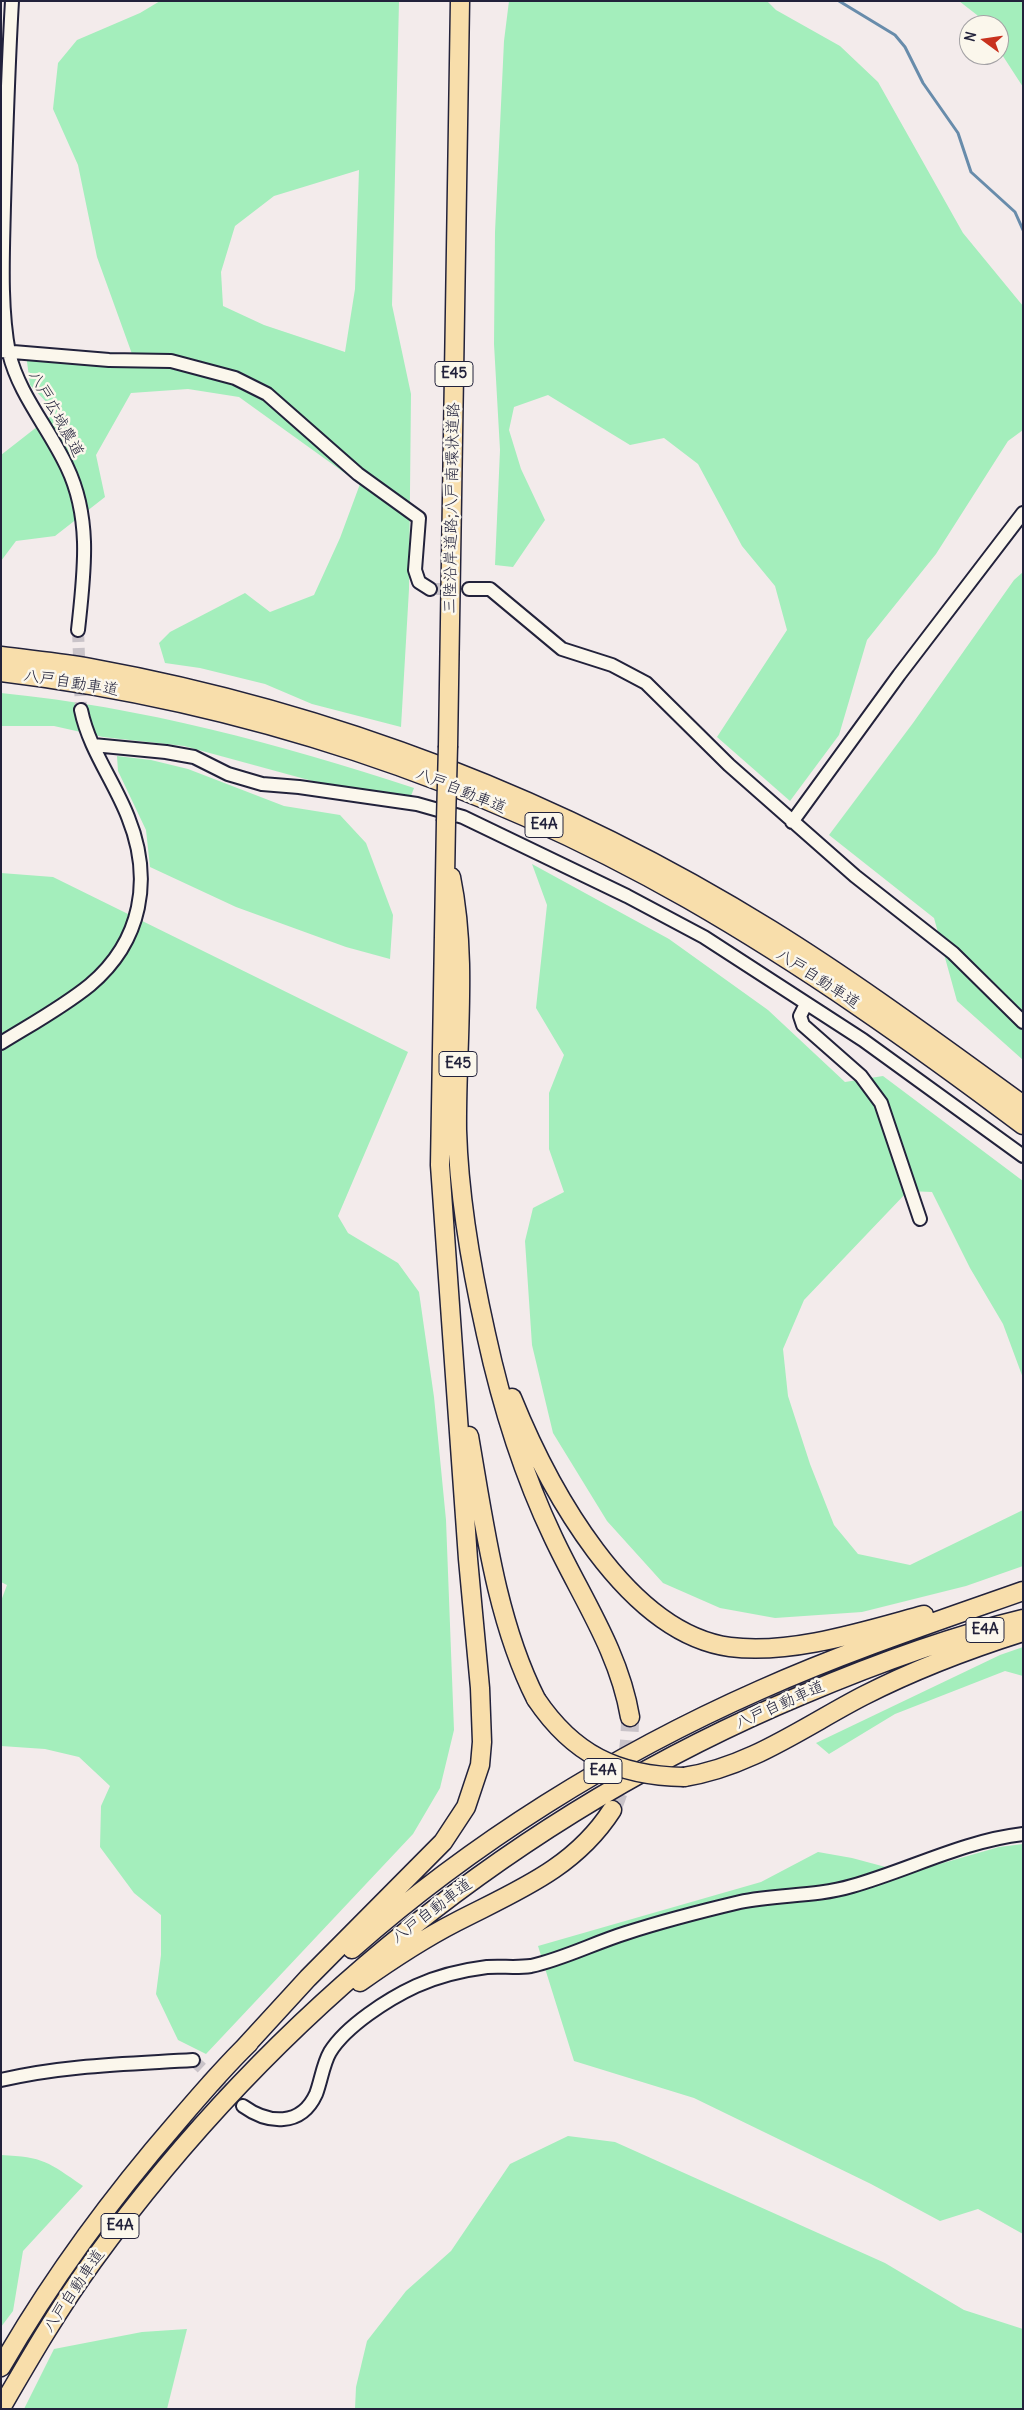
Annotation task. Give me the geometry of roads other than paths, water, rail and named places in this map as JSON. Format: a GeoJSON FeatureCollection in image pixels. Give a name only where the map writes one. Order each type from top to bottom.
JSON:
{"type":"FeatureCollection","features":[{"type":"Feature","properties":{"kind":"highway","name":"三陸沿岸道路;八戸南環状道路"},"geometry":{"type":"LineString","coordinates":[[448,1284],[440,1165],[460,1]]}},
{"type":"Feature","properties":{"kind":"highway","name":"八戸自動車道"},"geometry":{"type":"LineString","coordinates":[[1,656],[90,668],[172,685],[298,717],[436,763],[550,810],[635,852],[770,929],[881,1002],[1023,1106]]}},
{"type":"Feature","properties":{"kind":"highway","name":"八戸自動車道"},"geometry":{"type":"LineString","coordinates":[[1,672],[68,680],[169,700],[283,729],[430,777],[545,826],[626,865],[758,940],[869,1012],[1023,1124]]}},
{"type":"Feature","properties":{"kind":"highway","name":"三陸沿岸道路;八戸南環状道路"},"geometry":{"type":"LineString","coordinates":[[446,827],[460,933],[459,1169],[462,1208],[478,1294]]}},
{"type":"Feature","properties":{"kind":"highway"},"geometry":{"type":"LineString","coordinates":[[448,1284],[466,1420],[499,1590],[516,1651],[536,1698],[562,1732],[589,1754],[633,1772],[650,1775],[684,1777],[725,1768],[749,1758],[835,1710],[901,1678],[1023,1632]]}},
{"type":"Feature","properties":{"kind":"highway"},"geometry":{"type":"LineString","coordinates":[[242,2050],[294,1992],[443,1842],[466,1807],[475,1787],[482,1742],[482,1719],[448,1284]]}},
{"type":"Feature","properties":{"kind":"highway"},"geometry":{"type":"LineString","coordinates":[[478,1294],[502,1374],[550,1480],[588,1537],[630,1590],[649,1610],[687,1634],[707,1642],[731,1647],[783,1646],[866,1630],[1023,1589]]}},
{"type":"Feature","properties":{"kind":"highway"},"geometry":{"type":"LineString","coordinates":[[478,1294],[495,1374],[521,1458],[552,1536],[614,1657],[622,1681],[630,1717]]}},
{"type":"Feature","properties":{"kind":"highway","name":"八戸自動車道"},"geometry":{"type":"LineString","coordinates":[[1,2367],[76,2250],[159,2143],[242,2050],[317,1980],[403,1907],[498,1837],[592,1776],[654,1742],[759,1690],[865,1647],[1023,1589]]}},
{"type":"Feature","properties":{"kind":"highway","name":"八戸自動車道"},"geometry":{"type":"LineString","coordinates":[[1,2408],[54,2320],[91,2264],[133,2208],[219,2105],[304,2019],[395,1939],[492,1866],[545,1830],[658,1762],[714,1734],[825,1685],[887,1661],[1023,1619]]}},
{"type":"Feature","properties":{"kind":"highway"},"geometry":{"type":"LineString","coordinates":[[262,2061],[340,1996],[396,1956],[556,1868],[588,1842],[612,1810]]}},
{"type":"Feature","properties":{"kind":"street","name":"八戸広域農道"},"geometry":{"type":"LineString","coordinates":[[12,1],[3,254],[5,352],[19,382],[67,466],[78,493],[84,521],[84,567],[78,630]]}},
{"type":"Feature","properties":{"kind":"street"},"geometry":{"type":"LineString","coordinates":[[5,352],[109,360],[171,361],[235,378],[267,394],[358,474],[419,518],[415,570],[419,582],[430,589]]}},
{"type":"Feature","properties":{"kind":"street"},"geometry":{"type":"LineString","coordinates":[[792,822],[899,675],[1023,514]]}},
{"type":"Feature","properties":{"kind":"street"},"geometry":{"type":"LineString","coordinates":[[469,589],[490,589],[562,649],[612,665],[646,683],[728,764],[792,822],[855,876],[953,953],[1023,1022]]}},
{"type":"Feature","properties":{"kind":"street"},"geometry":{"type":"LineString","coordinates":[[1,1043],[90,984],[120,953],[141,902],[138,848],[128,816],[85,728],[81,710]]}},
{"type":"Feature","properties":{"kind":"street"},"geometry":{"type":"LineString","coordinates":[[93,745],[166,752],[194,757],[228,774],[262,784],[299,787],[417,804],[463,817],[627,896],[704,936],[863,1040],[1023,1156]]}},
{"type":"Feature","properties":{"kind":"street"},"geometry":{"type":"LineString","coordinates":[[806,1004],[800,1016],[802,1026],[861,1076],[881,1103],[920,1219]]}},
{"type":"Feature","properties":{"kind":"street"},"geometry":{"type":"LineString","coordinates":[[243,2106],[255,2114],[268,2119],[285,2120],[302,2112],[315,2096],[329,2054],[349,2031],[415,1986],[447,1975],[486,1967],[531,1966],[625,1933],[742,1902],[800,1896],[852,1887],[974,1845],[1001,1837],[1023,1834]]}},
{"type":"Feature","properties":{"kind":"street"},"geometry":{"type":"LineString","coordinates":[[1,2080],[29,2074],[77,2068],[193,2060]]}},
{"type":"Feature","properties":{"kind":"waterway"},"geometry":{"type":"LineString","coordinates":[[839,1],[895,35],[905,47],[923,83],[958,133],[971,172],[1015,212],[1023,230]]}},
{"type":"Feature","properties":{"kind":"tunnel"},"geometry":{"type":"LineString","coordinates":[[430,589],[469,589]]}},
{"type":"Feature","properties":{"kind":"tunnel"},"geometry":{"type":"LineString","coordinates":[[78,630],[81,710]]}},
{"type":"Feature","properties":{"kind":"tunnel"},"geometry":{"type":"LineString","coordinates":[[612,1810],[626,1764],[630,1717]]}},
{"type":"Feature","properties":{"kind":"tunnel"},"geometry":{"type":"LineString","coordinates":[[193,2060],[243,2106]]}}]}
